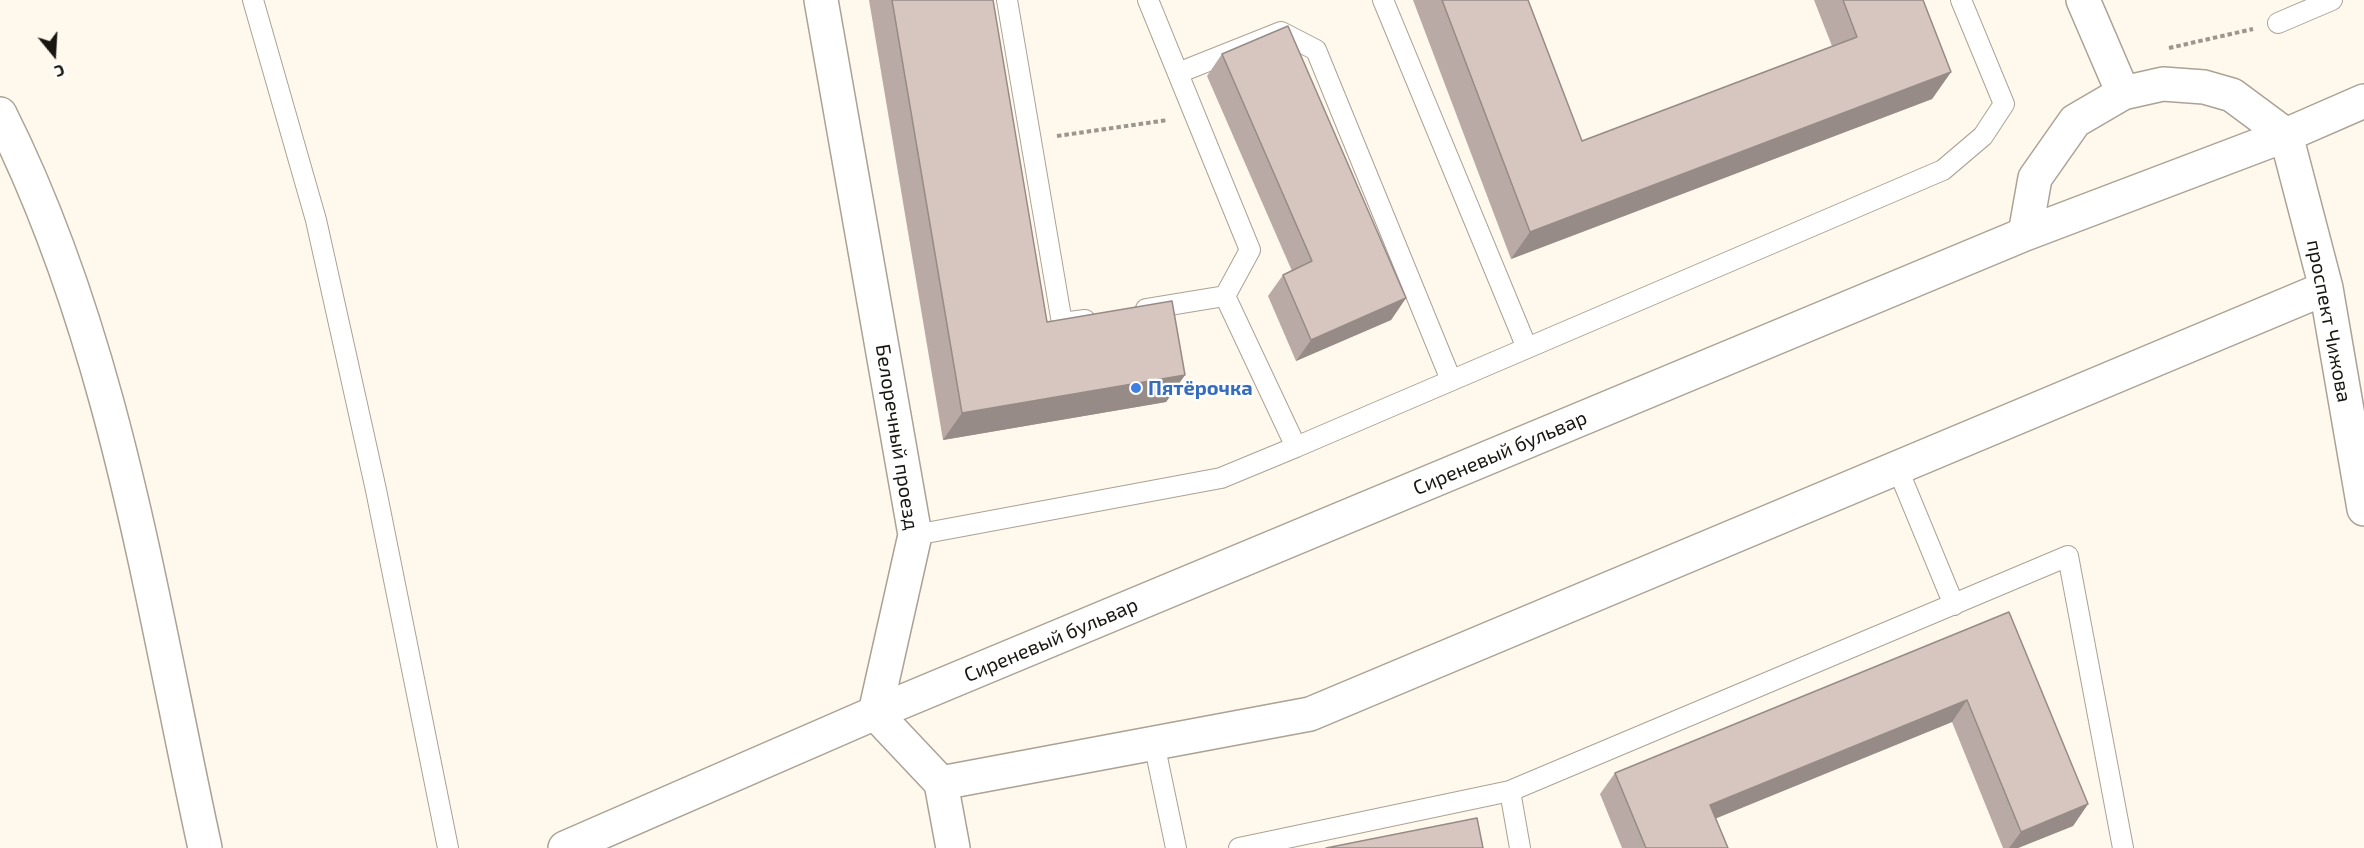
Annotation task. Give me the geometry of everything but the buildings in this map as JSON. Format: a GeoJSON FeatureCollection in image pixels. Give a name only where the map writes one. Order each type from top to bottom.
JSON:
{"type":"FeatureCollection","features":[{"type":"Feature","properties":{"kind":"street","name":"Белоречный проезд"},"geometry":{"type":"LineString","coordinates":[[821,0],[915,535],[875,713]]}},
{"type":"Feature","properties":{"kind":"street"},"geometry":{"type":"LineString","coordinates":[[2083,0],[2123,93]]}},
{"type":"Feature","properties":{"kind":"street"},"geometry":{"type":"LineString","coordinates":[[2025,234],[2035,177],[2075,121],[2123,93],[2163,84],[2204,87],[2232,95],[2286,135],[2364,101]]}},
{"type":"Feature","properties":{"kind":"street"},"geometry":{"type":"LineString","coordinates":[[0,114],[48,226],[76,302],[114,431],[151,587],[205,848]]}},
{"type":"Feature","properties":{"kind":"street","name":"Сиреневый бульвар"},"geometry":{"type":"LineString","coordinates":[[565,848],[875,713],[2025,234],[2286,135]]}},
{"type":"Feature","properties":{"kind":"street","name":"проспект Чижова"},"geometry":{"type":"LineString","coordinates":[[2286,135],[2326,288],[2364,508]]}},
{"type":"Feature","properties":{"kind":"street"},"geometry":{"type":"LineString","coordinates":[[941,783],[1310,714],[2326,288]]}},
{"type":"Feature","properties":{"kind":"street"},"geometry":{"type":"LineString","coordinates":[[875,713],[941,783],[953,848]]}},
{"type":"Feature","properties":{"kind":"lane"},"geometry":{"type":"LineString","coordinates":[[253,0],[316,220],[376,490],[448,848]]}},
{"type":"Feature","properties":{"kind":"lane"},"geometry":{"type":"LineString","coordinates":[[1007,0],[1062,323],[1108,316]]}},
{"type":"Feature","properties":{"kind":"lane"},"geometry":{"type":"LineString","coordinates":[[1148,0],[1250,250],[1225,296]]}},
{"type":"Feature","properties":{"kind":"lane"},"geometry":{"type":"LineString","coordinates":[[1383,0],[1527,348]]}},
{"type":"Feature","properties":{"kind":"lane"},"geometry":{"type":"LineString","coordinates":[[915,535],[1221,478],[1943,170],[1983,136],[2004,104],[1961,0]]}},
{"type":"Feature","properties":{"kind":"lane"},"geometry":{"type":"LineString","coordinates":[[2278,23],[2332,0]]}},
{"type":"Feature","properties":{"kind":"lane"},"geometry":{"type":"LineString","coordinates":[[1178,73],[1281,32],[1316,50],[1451,380]]}},
{"type":"Feature","properties":{"kind":"lane"},"geometry":{"type":"LineString","coordinates":[[1225,296],[1296,447]]}},
{"type":"Feature","properties":{"kind":"lane"},"geometry":{"type":"LineString","coordinates":[[1131,312],[1225,296]]}},
{"type":"Feature","properties":{"kind":"lane"},"geometry":{"type":"LineString","coordinates":[[1897,467],[1954,605]]}},
{"type":"Feature","properties":{"kind":"lane"},"geometry":{"type":"LineString","coordinates":[[1239,848],[1510,791],[2068,556],[2124,848]]}},
{"type":"Feature","properties":{"kind":"lane"},"geometry":{"type":"LineString","coordinates":[[1154,743],[1176,848]]}},
{"type":"Feature","properties":{"kind":"lane"},"geometry":{"type":"LineString","coordinates":[[1510,791],[1520,848]]}},
{"type":"Feature","properties":{"kind":"path"},"geometry":{"type":"LineString","coordinates":[[2166,49],[2278,23]]}},
{"type":"Feature","properties":{"kind":"path"},"geometry":{"type":"LineString","coordinates":[[1031,140],[1195,116]]}},
{"type":"Feature","properties":{"kind":"place","name":"Пятёрочка"},"geometry":{"type":"Point","coordinates":[1136,388]}}]}
